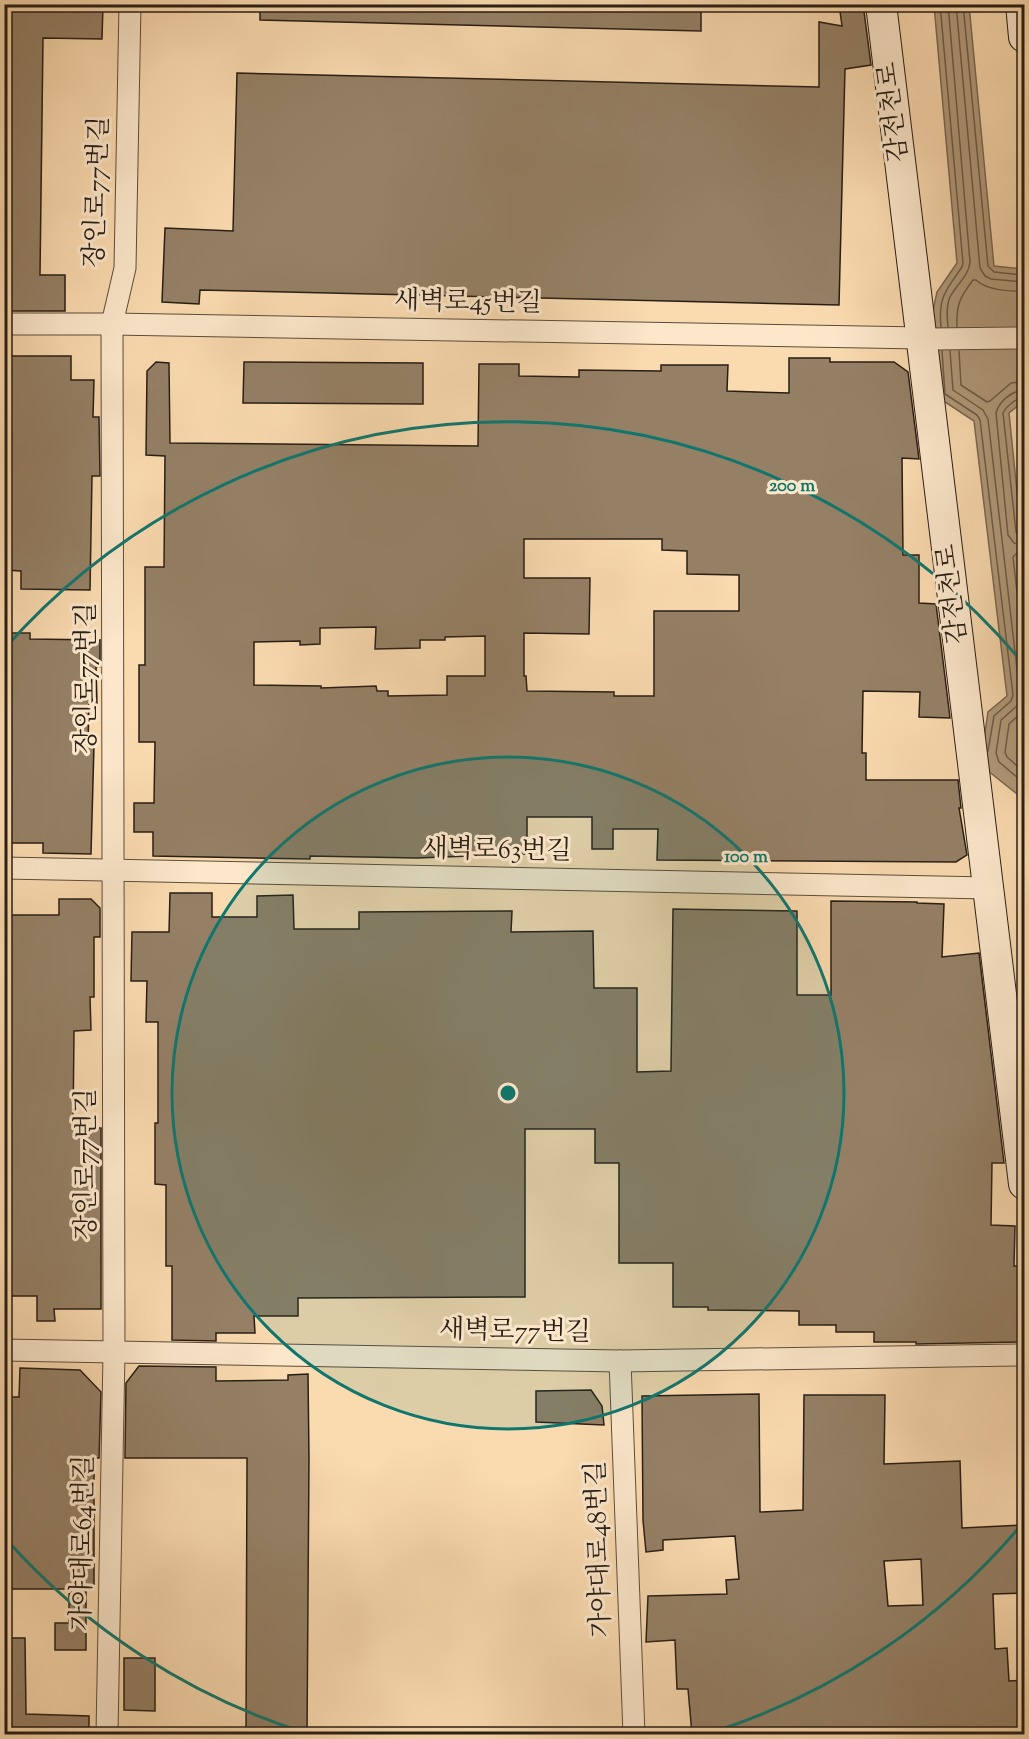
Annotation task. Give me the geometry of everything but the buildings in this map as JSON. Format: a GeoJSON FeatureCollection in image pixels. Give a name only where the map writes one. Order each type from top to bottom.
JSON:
{"type":"FeatureCollection","features":[{"type":"Feature","properties":{"kind":"street","name":"장인로77번길"},"geometry":{"type":"LineString","coordinates":[[114,1353],[112,324],[125,267],[129,4]]}},
{"type":"Feature","properties":{"kind":"street","name":"감전천로"},"geometry":{"type":"LineString","coordinates":[[881,4],[926,338],[1024,1184]]}},
{"type":"Feature","properties":{"kind":"street"},"geometry":{"type":"LineString","coordinates":[[1021,4],[1024,37]]}},
{"type":"Feature","properties":{"kind":"street","name":"새벽로45번길"},"geometry":{"type":"LineString","coordinates":[[4,324],[1024,338]]}},
{"type":"Feature","properties":{"kind":"street","name":"새벽로63번길"},"geometry":{"type":"LineString","coordinates":[[4,868],[988,888]]}},
{"type":"Feature","properties":{"kind":"street","name":"새벽로77번길"},"geometry":{"type":"LineString","coordinates":[[4,1350],[620,1361],[1024,1355]]}},
{"type":"Feature","properties":{"kind":"street","name":"가야대로64번길"},"geometry":{"type":"LineString","coordinates":[[107,1734],[114,1353]]}},
{"type":"Feature","properties":{"kind":"street","name":"가야대로48번길"},"geometry":{"type":"LineString","coordinates":[[620,1361],[634,1734]]}},
{"type":"Feature","properties":{"kind":"water"},"geometry":{"type":"Polygon","coordinates":[[[934,5],[969,5],[994,266],[1024,269],[1024,401],[1009,413],[1024,560],[1024,821],[1017,794],[987,770],[982,754],[988,712],[1007,696],[974,421],[939,398],[933,310],[937,292],[957,263],[934,5]]]}}]}
